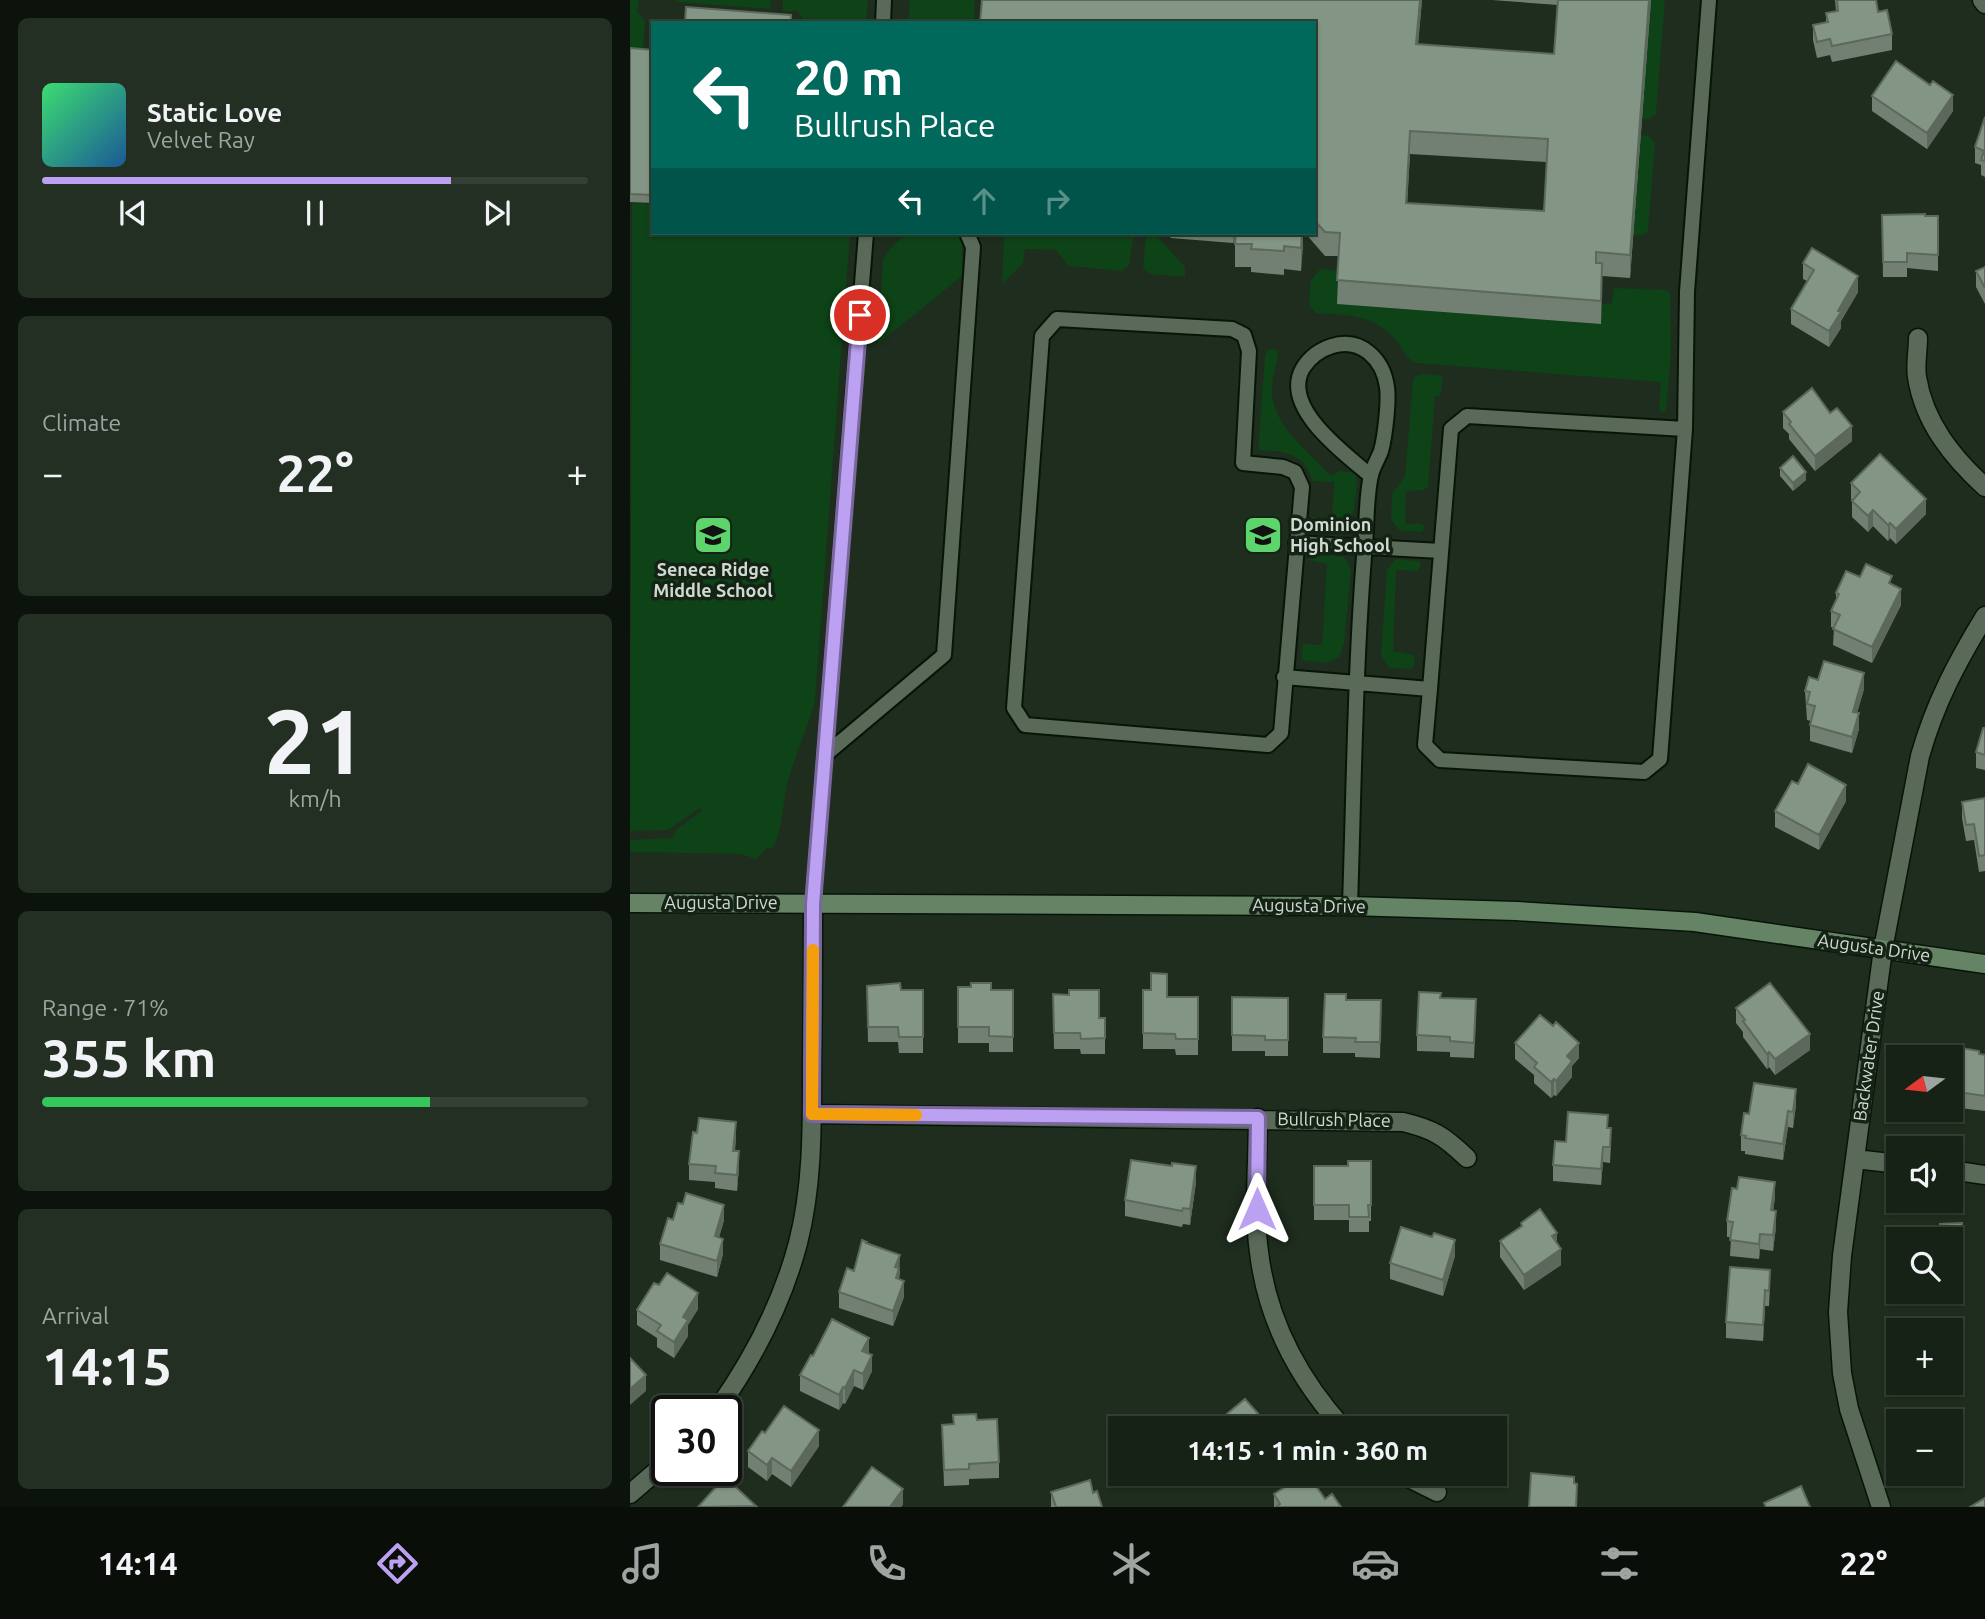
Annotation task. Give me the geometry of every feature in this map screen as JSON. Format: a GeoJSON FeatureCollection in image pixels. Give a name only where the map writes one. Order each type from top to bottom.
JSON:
{"type":"FeatureCollection","features":[{"type":"Feature","properties":{"kind":"street"},"geometry":{"type":"LineString","coordinates":[[1918,338],[1916,374],[1923,406],[1955,458],[1985,487]]}},
{"type":"Feature","properties":{"kind":"street","name":"Backwater Drive"},"geometry":{"type":"LineString","coordinates":[[1881,1507],[1855,1433],[1842,1373],[1838,1312],[1842,1256],[1883,949],[1920,756],[1928,728],[1955,664],[1985,616]]}},
{"type":"Feature","properties":{"kind":"street","name":"Augusta Drive"},"geometry":{"type":"LineString","coordinates":[[630,903],[1350,906],[1516,911],[1695,922],[1985,964]]}},
{"type":"Feature","properties":{"kind":"street"},"geometry":{"type":"LineString","coordinates":[[728,1395],[761,1340],[786,1284],[806,1203],[812,1114],[813,904]]}},
{"type":"Feature","properties":{"kind":"street","name":"Bullrush Place"},"geometry":{"type":"LineString","coordinates":[[812,1114],[1403,1122],[1429,1128],[1444,1136],[1466,1158]]}},
{"type":"Feature","properties":{"kind":"street"},"geometry":{"type":"LineString","coordinates":[[1258,1118],[1257,1232],[1267,1294],[1280,1333],[1298,1370],[1332,1416]]}},
{"type":"Feature","properties":{"kind":"street"},"geometry":{"type":"LineString","coordinates":[[1855,1159],[1886,1163]]}},
{"type":"Feature","properties":{"kind":"street"},"geometry":{"type":"LineString","coordinates":[[1963,1172],[1985,1175]]}},
{"type":"Feature","properties":{"kind":"street"},"geometry":{"type":"LineString","coordinates":[[630,1494],[651,1476]]}},
{"type":"Feature","properties":{"kind":"street"},"geometry":{"type":"LineString","coordinates":[[1425,1486],[1437,1492]]}},
{"type":"Feature","properties":{"kind":"lane"},"geometry":{"type":"LineString","coordinates":[[883,21],[884,0]]}},
{"type":"Feature","properties":{"kind":"lane"},"geometry":{"type":"LineString","coordinates":[[1685,429],[1468,415],[1451,429],[1425,745],[1440,760],[1644,772],[1660,759],[1685,429],[1687,292],[1709,0]]}},
{"type":"Feature","properties":{"kind":"lane"},"geometry":{"type":"LineString","coordinates":[[813,904],[866,235]]}},
{"type":"Feature","properties":{"kind":"lane"},"geometry":{"type":"LineString","coordinates":[[825,755],[944,655],[973,247],[968,235]]}},
{"type":"Feature","properties":{"kind":"lane"},"geometry":{"type":"LineString","coordinates":[[1057,319],[1232,329],[1244,335],[1249,351],[1243,463],[1283,467],[1294,472],[1301,487],[1284,677],[1281,733],[1268,746],[1026,725],[1014,708],[1042,336],[1057,319]]}},
{"type":"Feature","properties":{"kind":"lane"},"geometry":{"type":"LineString","coordinates":[[1350,906],[1365,546],[1371,476],[1382,449],[1387,388],[1381,365],[1369,352],[1351,344],[1332,346],[1311,356],[1300,373],[1298,396],[1307,414],[1334,444],[1371,476]]}},
{"type":"Feature","properties":{"kind":"lane"},"geometry":{"type":"LineString","coordinates":[[1296,543],[1441,551]]}},
{"type":"Feature","properties":{"kind":"lane"},"geometry":{"type":"LineString","coordinates":[[1284,677],[1430,689]]}},
{"type":"Feature","properties":{"kind":"green space"},"geometry":{"type":"Polygon","coordinates":[[[630,0],[639,0],[637,11],[645,21],[642,55],[630,54],[630,0]]]}},
{"type":"Feature","properties":{"kind":"green space"},"geometry":{"type":"Polygon","coordinates":[[[677,0],[771,0],[770,9],[677,0]]]}},
{"type":"Feature","properties":{"kind":"green space"},"geometry":{"type":"Polygon","coordinates":[[[783,0],[868,0],[866,21],[804,21],[797,11],[783,11],[783,0]]]}},
{"type":"Feature","properties":{"kind":"green space"},"geometry":{"type":"Polygon","coordinates":[[[910,0],[975,0],[974,21],[908,21],[910,0]]]}},
{"type":"Feature","properties":{"kind":"green space"},"geometry":{"type":"Polygon","coordinates":[[[1651,0],[1665,0],[1656,114],[1650,119],[1642,119],[1651,0]]]}},
{"type":"Feature","properties":{"kind":"green space"},"geometry":{"type":"Polygon","coordinates":[[[1641,135],[1649,136],[1655,142],[1648,231],[1643,235],[1633,235],[1641,135]]]}},
{"type":"Feature","properties":{"kind":"green space","name":"Seneca Ridge Middle School"},"geometry":{"type":"Polygon","coordinates":[[[632,203],[651,204],[651,235],[850,235],[815,700],[790,774],[776,841],[772,849],[767,848],[756,859],[741,854],[630,852],[630,840],[672,838],[677,829],[703,810],[700,808],[668,830],[630,831],[632,203]]]}},
{"type":"Feature","properties":{"kind":"green space"},"geometry":{"type":"Polygon","coordinates":[[[908,235],[958,235],[962,241],[962,276],[878,344],[883,260],[908,235]]]}},
{"type":"Feature","properties":{"kind":"green space"},"geometry":{"type":"Polygon","coordinates":[[[1004,235],[1134,235],[1129,265],[1122,271],[1069,266],[1056,250],[1025,249],[1023,263],[1002,284],[1004,235]]]}},
{"type":"Feature","properties":{"kind":"green space"},"geometry":{"type":"Polygon","coordinates":[[[1146,235],[1156,235],[1185,267],[1185,277],[1150,274],[1143,267],[1146,235]]]}},
{"type":"Feature","properties":{"kind":"green space"},"geometry":{"type":"Polygon","coordinates":[[[1320,269],[1339,271],[1338,304],[1600,324],[1602,304],[1612,303],[1614,288],[1665,290],[1670,293],[1671,352],[1666,411],[1659,410],[1661,382],[1416,363],[1386,330],[1377,324],[1358,317],[1316,313],[1309,305],[1311,280],[1320,269]]]}},
{"type":"Feature","properties":{"kind":"green space"},"geometry":{"type":"Polygon","coordinates":[[[1267,350],[1278,350],[1272,383],[1273,401],[1284,426],[1331,476],[1339,471],[1355,473],[1357,487],[1353,511],[1351,519],[1342,526],[1311,525],[1312,517],[1332,517],[1334,482],[1312,481],[1305,464],[1292,455],[1258,450],[1265,357],[1267,350]]]}},
{"type":"Feature","properties":{"kind":"green space"},"geometry":{"type":"Polygon","coordinates":[[[1415,376],[1443,376],[1440,397],[1435,396],[1428,487],[1424,490],[1406,491],[1405,524],[1421,524],[1425,527],[1422,532],[1399,530],[1391,519],[1392,494],[1405,476],[1413,380],[1415,376]]]}},
{"type":"Feature","properties":{"kind":"green space"},"geometry":{"type":"Polygon","coordinates":[[[1310,553],[1344,557],[1351,569],[1344,644],[1339,657],[1327,663],[1301,660],[1303,644],[1322,645],[1327,564],[1308,560],[1310,553]]]}},
{"type":"Feature","properties":{"kind":"green space"},"geometry":{"type":"Polygon","coordinates":[[[1396,559],[1419,561],[1421,565],[1418,571],[1396,570],[1393,651],[1414,655],[1412,669],[1390,668],[1381,656],[1387,569],[1396,559]]]}},
{"type":"Feature","properties":{"kind":"building"},"geometry":{"type":"Polygon","coordinates":[[[982,0],[1420,0],[1416,44],[1554,54],[1558,0],[1649,0],[1630,255],[1596,252],[1596,263],[1602,263],[1601,301],[1337,280],[1340,233],[1325,232],[1316,222],[1316,21],[980,21],[982,0]],[[1410,131],[1406,203],[1544,211],[1548,139],[1410,131]]]}},
{"type":"Feature","properties":{"kind":"building"},"geometry":{"type":"Polygon","coordinates":[[[1837,0],[1876,0],[1878,12],[1887,10],[1892,34],[1832,46],[1830,39],[1817,42],[1813,25],[1828,22],[1826,13],[1838,11],[1837,0]]]}},
{"type":"Feature","properties":{"kind":"building"},"geometry":{"type":"Polygon","coordinates":[[[686,7],[791,15],[791,21],[685,21],[686,7]]]}},
{"type":"Feature","properties":{"kind":"building"},"geometry":{"type":"Polygon","coordinates":[[[630,48],[651,50],[651,195],[630,194],[630,48]]]}},
{"type":"Feature","properties":{"kind":"building"},"geometry":{"type":"Polygon","coordinates":[[[1896,61],[1930,85],[1933,81],[1953,95],[1927,133],[1872,96],[1896,61]]]}},
{"type":"Feature","properties":{"kind":"building"},"geometry":{"type":"Polygon","coordinates":[[[1985,117],[1985,161],[1981,160],[1984,151],[1975,147],[1985,117]]]}},
{"type":"Feature","properties":{"kind":"building"},"geometry":{"type":"Polygon","coordinates":[[[1882,215],[1938,216],[1938,255],[1907,253],[1907,262],[1883,262],[1882,215]]]}},
{"type":"Feature","properties":{"kind":"building"},"geometry":{"type":"Polygon","coordinates":[[[1236,235],[1302,235],[1301,248],[1284,246],[1284,251],[1251,249],[1252,244],[1235,244],[1236,235]]]}},
{"type":"Feature","properties":{"kind":"building"},"geometry":{"type":"Polygon","coordinates":[[[1812,248],[1858,276],[1829,331],[1791,309],[1814,270],[1803,263],[1812,248]]]}},
{"type":"Feature","properties":{"kind":"building"},"geometry":{"type":"Polygon","coordinates":[[[1985,267],[1985,288],[1976,271],[1985,267]]]}},
{"type":"Feature","properties":{"kind":"building"},"geometry":{"type":"Polygon","coordinates":[[[1812,388],[1830,413],[1837,408],[1852,426],[1815,456],[1789,424],[1791,422],[1783,412],[1812,388]]]}},
{"type":"Feature","properties":{"kind":"building"},"geometry":{"type":"Polygon","coordinates":[[[1880,454],[1926,499],[1896,529],[1873,510],[1868,516],[1852,501],[1860,492],[1851,483],[1880,454]]]}},
{"type":"Feature","properties":{"kind":"building"},"geometry":{"type":"Polygon","coordinates":[[[1793,456],[1806,472],[1793,483],[1780,468],[1793,456]]]}},
{"type":"Feature","properties":{"kind":"building"},"geometry":{"type":"Polygon","coordinates":[[[1866,564],[1892,576],[1889,583],[1901,589],[1872,647],[1833,629],[1840,615],[1831,611],[1846,571],[1860,577],[1866,564]]]}},
{"type":"Feature","properties":{"kind":"building"},"geometry":{"type":"Polygon","coordinates":[[[1824,661],[1864,673],[1853,712],[1859,713],[1852,737],[1810,725],[1815,706],[1807,704],[1810,692],[1805,691],[1809,677],[1818,680],[1824,661]]]}},
{"type":"Feature","properties":{"kind":"building"},"geometry":{"type":"Polygon","coordinates":[[[1985,728],[1985,755],[1976,752],[1985,728]]]}},
{"type":"Feature","properties":{"kind":"building"},"geometry":{"type":"Polygon","coordinates":[[[1808,764],[1846,785],[1819,835],[1775,811],[1792,781],[1798,784],[1808,764]]]}},
{"type":"Feature","properties":{"kind":"building"},"geometry":{"type":"Polygon","coordinates":[[[1985,798],[1985,855],[1979,856],[1974,824],[1966,825],[1962,802],[1985,798]]]}},
{"type":"Feature","properties":{"kind":"building"},"geometry":{"type":"Polygon","coordinates":[[[1151,973],[1167,974],[1167,997],[1198,997],[1198,1039],[1176,1039],[1175,1034],[1143,1033],[1143,990],[1151,990],[1151,973]]]}},
{"type":"Feature","properties":{"kind":"building"},"geometry":{"type":"Polygon","coordinates":[[[900,983],[901,990],[923,990],[923,1037],[899,1037],[898,1027],[868,1027],[867,986],[900,983]]]}},
{"type":"Feature","properties":{"kind":"building"},"geometry":{"type":"Polygon","coordinates":[[[971,983],[991,983],[991,990],[1013,990],[1013,1037],[989,1036],[989,1027],[958,1027],[958,987],[971,987],[971,983]]]}},
{"type":"Feature","properties":{"kind":"building"},"geometry":{"type":"Polygon","coordinates":[[[1770,983],[1810,1034],[1775,1059],[1769,1052],[1767,1054],[1736,1008],[1770,983]]]}},
{"type":"Feature","properties":{"kind":"building"},"geometry":{"type":"Polygon","coordinates":[[[1069,990],[1099,990],[1099,1018],[1105,1018],[1105,1038],[1081,1039],[1080,1033],[1054,1033],[1053,994],[1069,995],[1069,990]]]}},
{"type":"Feature","properties":{"kind":"building"},"geometry":{"type":"Polygon","coordinates":[[[1419,992],[1441,993],[1440,998],[1476,999],[1474,1043],[1450,1041],[1450,1037],[1417,1035],[1419,992]]]}},
{"type":"Feature","properties":{"kind":"building"},"geometry":{"type":"Polygon","coordinates":[[[1325,994],[1346,994],[1346,1000],[1381,1000],[1380,1042],[1355,1042],[1356,1038],[1323,1037],[1325,994]]]}},
{"type":"Feature","properties":{"kind":"building"},"geometry":{"type":"Polygon","coordinates":[[[1232,997],[1288,998],[1288,1040],[1232,1035],[1232,997]]]}},
{"type":"Feature","properties":{"kind":"building"},"geometry":{"type":"Polygon","coordinates":[[[1540,1015],[1553,1026],[1556,1022],[1579,1043],[1567,1056],[1572,1061],[1556,1081],[1554,1079],[1551,1082],[1534,1067],[1537,1063],[1515,1043],[1540,1015]]]}},
{"type":"Feature","properties":{"kind":"building"},"geometry":{"type":"Polygon","coordinates":[[[1964,1048],[1985,1055],[1985,1096],[1964,1093],[1964,1048]]]}},
{"type":"Feature","properties":{"kind":"building"},"geometry":{"type":"Polygon","coordinates":[[[1754,1083],[1796,1089],[1793,1112],[1788,1111],[1783,1144],[1741,1135],[1744,1113],[1749,1114],[1754,1083]]]}},
{"type":"Feature","properties":{"kind":"building"},"geometry":{"type":"Polygon","coordinates":[[[1568,1112],[1608,1115],[1607,1128],[1611,1128],[1610,1147],[1603,1147],[1601,1169],[1553,1165],[1555,1141],[1566,1142],[1568,1112]]]}},
{"type":"Feature","properties":{"kind":"building"},"geometry":{"type":"Polygon","coordinates":[[[699,1118],[736,1122],[733,1151],[739,1151],[737,1175],[715,1173],[716,1166],[689,1164],[693,1132],[697,1133],[699,1118]]]}},
{"type":"Feature","properties":{"kind":"building"},"geometry":{"type":"Polygon","coordinates":[[[1131,1160],[1172,1166],[1172,1163],[1196,1166],[1190,1209],[1183,1208],[1182,1211],[1125,1200],[1131,1160]]]}},
{"type":"Feature","properties":{"kind":"building"},"geometry":{"type":"Polygon","coordinates":[[[1348,1161],[1371,1161],[1369,1217],[1349,1217],[1349,1205],[1314,1205],[1314,1166],[1348,1166],[1348,1161]]]}},
{"type":"Feature","properties":{"kind":"building"},"geometry":{"type":"Polygon","coordinates":[[[1739,1177],[1775,1182],[1771,1210],[1776,1211],[1773,1235],[1760,1234],[1759,1244],[1730,1240],[1733,1222],[1727,1221],[1732,1188],[1737,1189],[1739,1177]]]}},
{"type":"Feature","properties":{"kind":"building"},"geometry":{"type":"Polygon","coordinates":[[[686,1193],[724,1205],[715,1236],[723,1239],[717,1261],[660,1244],[668,1218],[673,1220],[678,1203],[683,1204],[686,1193]]]}},
{"type":"Feature","properties":{"kind":"building"},"geometry":{"type":"Polygon","coordinates":[[[1540,1209],[1557,1233],[1552,1236],[1561,1249],[1524,1275],[1500,1241],[1540,1209]]]}},
{"type":"Feature","properties":{"kind":"building"},"geometry":{"type":"Polygon","coordinates":[[[1962,1223],[1962,1227],[1940,1227],[1940,1224],[1962,1223]]]}},
{"type":"Feature","properties":{"kind":"building"},"geometry":{"type":"Polygon","coordinates":[[[1401,1227],[1432,1237],[1434,1233],[1455,1240],[1443,1280],[1390,1263],[1401,1227]]]}},
{"type":"Feature","properties":{"kind":"building"},"geometry":{"type":"Polygon","coordinates":[[[862,1240],[900,1255],[895,1267],[899,1268],[896,1278],[904,1281],[893,1311],[839,1292],[847,1268],[854,1271],[862,1240]]]}},
{"type":"Feature","properties":{"kind":"building"},"geometry":{"type":"Polygon","coordinates":[[[1730,1267],[1770,1270],[1769,1291],[1765,1290],[1763,1325],[1726,1322],[1730,1267]]]}},
{"type":"Feature","properties":{"kind":"building"},"geometry":{"type":"Polygon","coordinates":[[[667,1273],[698,1293],[683,1317],[688,1320],[674,1342],[657,1331],[661,1325],[637,1310],[654,1283],[659,1285],[667,1273]]]}},
{"type":"Feature","properties":{"kind":"building"},"geometry":{"type":"Polygon","coordinates":[[[832,1319],[869,1338],[862,1351],[872,1355],[863,1374],[854,1370],[839,1395],[800,1375],[832,1319]]]}},
{"type":"Feature","properties":{"kind":"building"},"geometry":{"type":"Polygon","coordinates":[[[630,1358],[646,1375],[630,1389],[630,1358]]]}},
{"type":"Feature","properties":{"kind":"building"},"geometry":{"type":"Polygon","coordinates":[[[1245,1399],[1260,1416],[1224,1416],[1245,1399]]]}},
{"type":"Feature","properties":{"kind":"building"},"geometry":{"type":"Polygon","coordinates":[[[784,1406],[819,1430],[791,1471],[772,1458],[767,1465],[748,1451],[784,1406]]]}},
{"type":"Feature","properties":{"kind":"building"},"geometry":{"type":"Polygon","coordinates":[[[976,1414],[977,1420],[997,1419],[999,1462],[969,1464],[969,1469],[944,1470],[942,1425],[954,1424],[953,1415],[976,1414]]]}},
{"type":"Feature","properties":{"kind":"building"},"geometry":{"type":"Polygon","coordinates":[[[872,1467],[903,1489],[890,1507],[843,1507],[872,1467]]]}},
{"type":"Feature","properties":{"kind":"building"},"geometry":{"type":"Polygon","coordinates":[[[1531,1473],[1574,1477],[1574,1483],[1577,1484],[1576,1507],[1529,1507],[1531,1473]]]}},
{"type":"Feature","properties":{"kind":"building"},"geometry":{"type":"Polygon","coordinates":[[[1090,1480],[1093,1493],[1097,1491],[1102,1507],[1056,1507],[1051,1492],[1090,1480]]]}},
{"type":"Feature","properties":{"kind":"building"},"geometry":{"type":"Polygon","coordinates":[[[717,1486],[735,1486],[756,1506],[698,1507],[717,1486]]]}},
{"type":"Feature","properties":{"kind":"building"},"geometry":{"type":"Polygon","coordinates":[[[1286,1486],[1316,1486],[1325,1499],[1332,1494],[1341,1507],[1276,1507],[1280,1504],[1274,1494],[1286,1486]]]}},
{"type":"Feature","properties":{"kind":"building"},"geometry":{"type":"Polygon","coordinates":[[[1801,1486],[1810,1507],[1766,1507],[1764,1503],[1801,1486]]]}},
{"type":"Feature","properties":{"kind":"building"},"geometry":{"type":"Polygon","coordinates":[[[1985,1498],[1985,1507],[1970,1507],[1985,1498]]]}},
{"type":"Feature","properties":{"kind":"slow traffic"},"geometry":{"type":"LineString","coordinates":[[813,950],[812,1114],[916,1115]]}},
{"type":"Feature","properties":{"kind":"place","name":"Seneca Ridge Middle School"},"geometry":{"type":"Point","coordinates":[713,535]}},
{"type":"Feature","properties":{"kind":"place","name":"Dominion High School"},"geometry":{"type":"Point","coordinates":[1263,535]}},
{"type":"Feature","properties":{"kind":"route"},"geometry":{"type":"LineString","coordinates":[[860,315],[813,904],[812,1114],[1258,1118],[1257,1209]]}}]}
